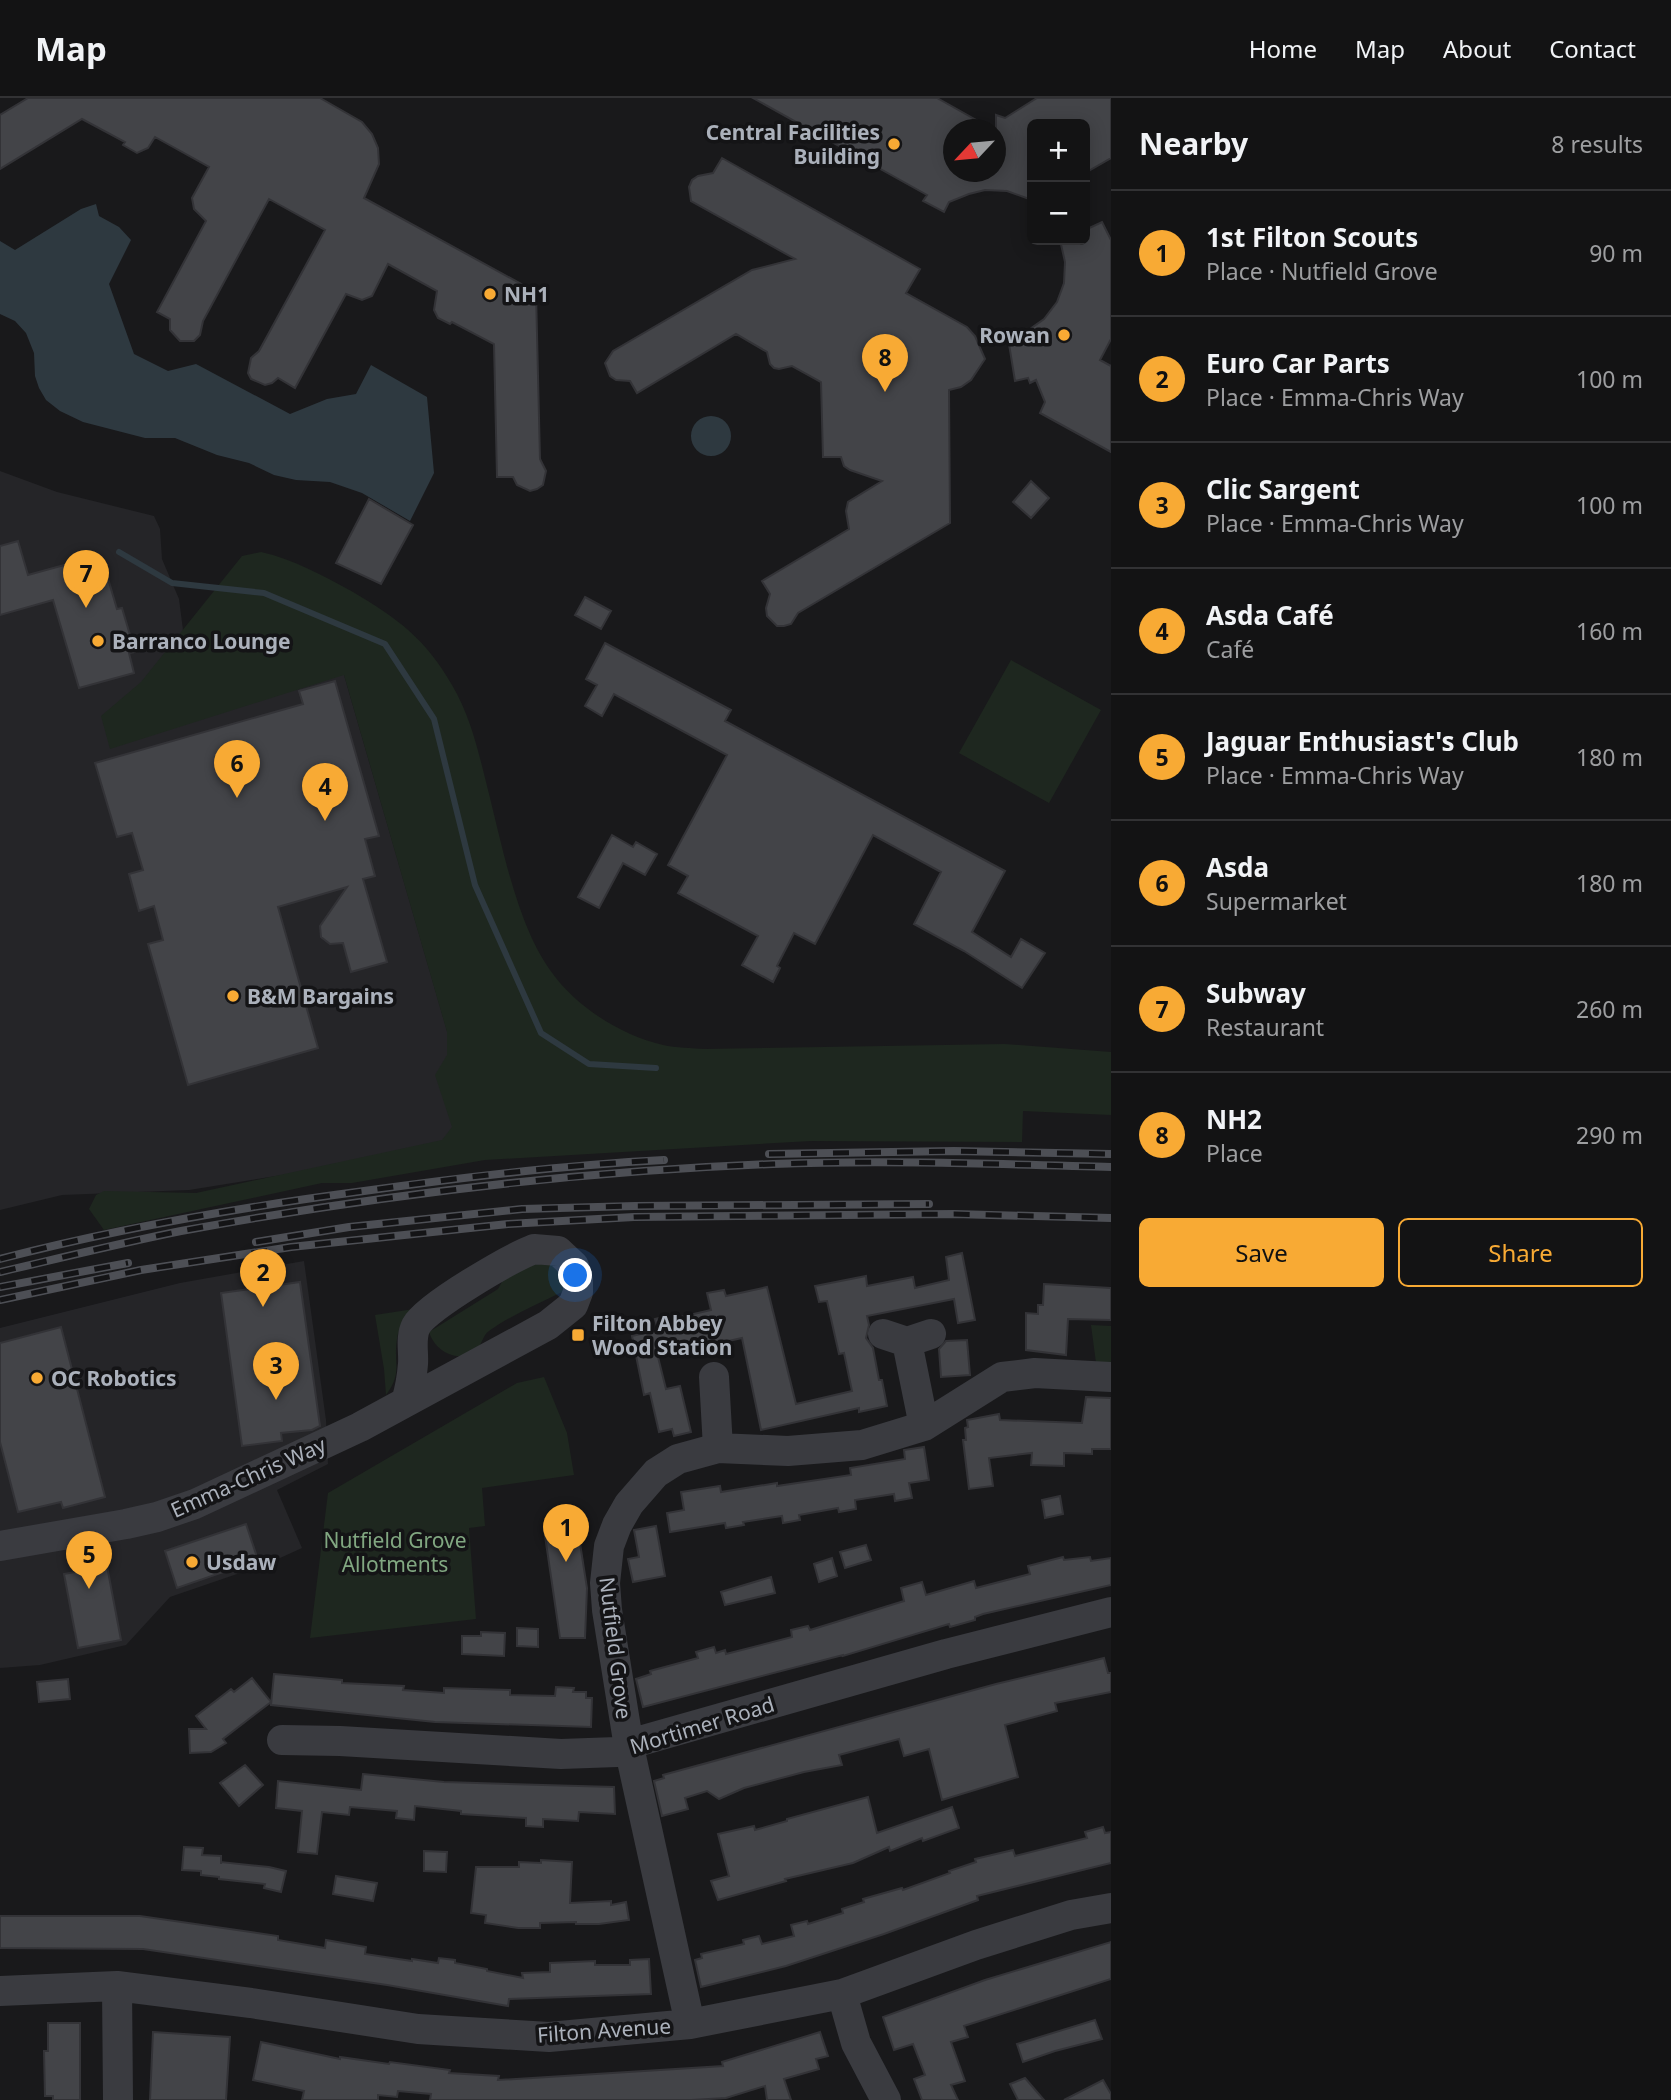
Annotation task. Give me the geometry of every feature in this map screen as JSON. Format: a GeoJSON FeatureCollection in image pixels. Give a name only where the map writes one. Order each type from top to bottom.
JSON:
{"type":"FeatureCollection","features":[{"type":"Feature","properties":{"kind":"street","name":"Emma-Chris Way"},"geometry":{"type":"LineString","coordinates":[[0,1546],[157,1517],[195,1504],[360,1427],[548,1325],[567,1311],[573,1305],[578,1292],[574,1266],[558,1251],[534,1249],[514,1258],[430,1311],[416,1326],[413,1338],[412,1383],[406,1402]]}},
{"type":"Feature","properties":{"kind":"street"},"geometry":{"type":"LineString","coordinates":[[907,1337],[924,1426]]}},
{"type":"Feature","properties":{"kind":"street"},"geometry":{"type":"LineString","coordinates":[[413,1364],[460,1372]]}},
{"type":"Feature","properties":{"kind":"street"},"geometry":{"type":"LineString","coordinates":[[712,1373],[718,1448]]}},
{"type":"Feature","properties":{"kind":"street","name":"Nutfield Grove"},"geometry":{"type":"LineString","coordinates":[[690,2024],[629,1747],[607,1610],[605,1583],[609,1546],[629,1504],[656,1473],[678,1459],[718,1448],[788,1451],[862,1445],[924,1426],[1002,1377],[1035,1373],[1111,1377]]}},
{"type":"Feature","properties":{"kind":"street","name":"Mortimer Road"},"geometry":{"type":"LineString","coordinates":[[282,1740],[340,1741],[561,1755],[617,1752],[640,1741],[946,1654],[1111,1612]]}},
{"type":"Feature","properties":{"kind":"street","name":"Filton Avenue"},"geometry":{"type":"LineString","coordinates":[[0,1991],[117,1986],[251,2003],[418,2029],[549,2037],[690,2024],[842,1994],[988,1941],[1072,1915],[1111,1908]]}},
{"type":"Feature","properties":{"kind":"street"},"geometry":{"type":"LineString","coordinates":[[117,1986],[118,2100]]}},
{"type":"Feature","properties":{"kind":"street"},"geometry":{"type":"LineString","coordinates":[[842,1994],[856,2043],[887,2100]]}},
{"type":"Feature","properties":{"kind":"shaded area"},"geometry":{"type":"Polygon","coordinates":[[[96,204],[99,216],[119,227],[131,240],[109,284],[134,354],[168,371],[196,364],[290,414],[327,399],[356,394],[371,365],[427,397],[434,473],[410,521],[362,493],[330,482],[296,480],[274,475],[249,463],[217,455],[175,438],[145,438],[83,422],[60,411],[46,400],[35,376],[34,353],[26,333],[15,321],[0,314],[0,241],[15,250],[81,209],[96,204]]]}},
{"type":"Feature","properties":{"kind":"shaded area"},"geometry":{"type":"Polygon","coordinates":[[[711,416],[725,422],[731,436],[725,450],[711,456],[697,450],[691,436],[697,422],[711,416]]]}},
{"type":"Feature","properties":{"kind":"shaded area"},"geometry":{"type":"Polygon","coordinates":[[[0,471],[57,492],[154,516],[160,529],[162,559],[179,599],[183,630],[344,675],[467,1100],[452,1148],[189,1190],[62,1195],[0,1210],[0,471]]]}},
{"type":"Feature","properties":{"kind":"shaded area"},"geometry":{"type":"Polygon","coordinates":[[[304,1261],[326,1420],[328,1464],[277,1490],[302,1548],[269,1563],[170,1597],[126,1645],[40,1665],[0,1668],[0,1328],[180,1283],[304,1261]]]}},
{"type":"Feature","properties":{"kind":"green space"},"geometry":{"type":"Polygon","coordinates":[[[261,552],[308,569],[369,602],[421,642],[442,669],[459,697],[474,736],[512,883],[528,930],[538,951],[560,983],[572,996],[600,1017],[647,1040],[684,1048],[1005,1044],[1111,1052],[1111,1115],[1023,1111],[1022,1142],[811,1141],[485,1160],[352,1183],[322,1183],[104,1230],[89,1209],[96,1195],[104,1191],[196,1193],[442,1140],[452,1127],[435,1075],[447,1055],[447,1032],[344,675],[110,749],[101,716],[141,682],[242,556],[261,552]]]}},
{"type":"Feature","properties":{"kind":"green space"},"geometry":{"type":"Polygon","coordinates":[[[1011,660],[1101,710],[1049,803],[959,753],[1011,660]]]}},
{"type":"Feature","properties":{"kind":"green space"},"geometry":{"type":"Polygon","coordinates":[[[555,1260],[565,1282],[562,1292],[497,1325],[470,1354],[449,1354],[432,1339],[429,1332],[498,1289],[509,1269],[555,1260]]]}},
{"type":"Feature","properties":{"kind":"green space"},"geometry":{"type":"Polygon","coordinates":[[[414,1309],[398,1335],[396,1374],[386,1395],[375,1315],[414,1309]]]}},
{"type":"Feature","properties":{"kind":"green space"},"geometry":{"type":"Polygon","coordinates":[[[1091,1325],[1111,1326],[1111,1364],[1096,1363],[1091,1325]]]}},
{"type":"Feature","properties":{"kind":"green space","name":"Nutfield Grove Allotments"},"geometry":{"type":"Polygon","coordinates":[[[544,1377],[567,1433],[574,1475],[482,1488],[485,1526],[469,1528],[476,1619],[310,1638],[328,1493],[517,1383],[544,1377]]]}},
{"type":"Feature","properties":{"kind":"building","name":"NH1"},"geometry":{"type":"Polygon","coordinates":[[[28,98],[320,98],[362,122],[372,134],[378,148],[379,164],[364,198],[536,292],[540,459],[546,471],[543,485],[530,491],[517,485],[513,477],[497,477],[494,344],[452,322],[450,324],[438,318],[434,310],[437,291],[388,264],[372,296],[362,300],[346,294],[295,388],[278,378],[265,385],[251,379],[248,373],[251,358],[259,351],[325,230],[269,199],[203,321],[200,335],[194,341],[180,341],[170,330],[170,319],[157,312],[206,221],[194,209],[192,198],[209,167],[155,137],[148,148],[137,153],[123,145],[125,142],[82,119],[0,169],[0,115],[28,98]]]}},
{"type":"Feature","properties":{"kind":"building","name":"Central Facilities Building"},"geometry":{"type":"Polygon","coordinates":[[[753,98],[937,98],[974,119],[943,119],[943,182],[1006,182],[1006,119],[996,119],[996,115],[1005,118],[1037,98],[1111,98],[1111,158],[1090,170],[1090,119],[1027,119],[1027,198],[1007,191],[985,190],[949,202],[944,212],[923,201],[927,195],[753,98]]]}},
{"type":"Feature","properties":{"kind":"building"},"geometry":{"type":"Polygon","coordinates":[[[722,158],[920,269],[906,293],[967,327],[975,336],[985,359],[971,380],[961,387],[949,390],[950,523],[798,613],[791,624],[784,626],[777,626],[767,616],[770,594],[762,581],[849,529],[846,511],[848,502],[882,481],[850,470],[844,466],[841,457],[823,457],[821,382],[792,366],[774,368],[767,352],[736,334],[637,393],[630,381],[616,380],[610,376],[605,363],[613,351],[752,270],[795,259],[691,201],[689,187],[692,180],[713,173],[722,158]]]}},
{"type":"Feature","properties":{"kind":"building","name":"Rowan"},"geometry":{"type":"Polygon","coordinates":[[[1102,222],[1111,240],[1111,339],[1100,360],[1111,366],[1111,452],[1040,413],[1045,402],[1036,380],[1030,383],[1028,378],[1015,381],[1008,338],[1027,331],[1044,319],[1057,302],[1064,283],[1065,262],[1061,245],[1090,245],[1090,228],[1102,222]]]}},
{"type":"Feature","properties":{"kind":"building"},"geometry":{"type":"Polygon","coordinates":[[[1031,481],[1049,498],[1031,518],[1013,502],[1031,481]]]}},
{"type":"Feature","properties":{"kind":"building"},"geometry":{"type":"Polygon","coordinates":[[[369,499],[413,525],[381,584],[336,563],[369,499]]]}},
{"type":"Feature","properties":{"kind":"building"},"geometry":{"type":"Polygon","coordinates":[[[18,541],[28,575],[86,559],[89,570],[104,565],[117,609],[122,608],[135,652],[129,653],[134,673],[79,688],[53,600],[0,615],[0,546],[18,541]]]}},
{"type":"Feature","properties":{"kind":"building"},"geometry":{"type":"Polygon","coordinates":[[[585,597],[611,611],[601,629],[575,615],[585,597]]]}},
{"type":"Feature","properties":{"kind":"building"},"geometry":{"type":"Polygon","coordinates":[[[605,643],[731,710],[725,721],[1005,871],[972,932],[1011,957],[1021,939],[1045,953],[1022,988],[964,951],[914,924],[941,872],[873,835],[815,944],[794,933],[777,966],[780,968],[773,982],[742,965],[758,936],[678,893],[688,876],[668,865],[727,755],[614,694],[602,716],[585,706],[597,685],[586,679],[605,643]]]}},
{"type":"Feature","properties":{"kind":"building"},"geometry":{"type":"Polygon","coordinates":[[[335,681],[379,836],[365,839],[375,876],[363,879],[387,962],[351,972],[343,943],[330,944],[321,937],[320,926],[347,887],[278,907],[318,1048],[188,1085],[148,944],[163,940],[154,906],[139,911],[129,874],[143,870],[132,833],[117,837],[95,763],[303,704],[299,691],[335,681]]]}},
{"type":"Feature","properties":{"kind":"building"},"geometry":{"type":"Polygon","coordinates":[[[612,835],[633,847],[636,842],[657,854],[645,875],[623,863],[599,908],[578,897],[612,835]]]}},
{"type":"Feature","properties":{"kind":"building"},"geometry":{"type":"Polygon","coordinates":[[[962,1253],[975,1320],[958,1323],[954,1299],[867,1316],[869,1325],[866,1338],[873,1348],[887,1406],[859,1412],[859,1408],[761,1430],[742,1338],[658,1357],[666,1389],[680,1386],[691,1432],[674,1436],[672,1429],[659,1432],[650,1393],[644,1395],[632,1336],[658,1330],[655,1319],[672,1315],[672,1319],[711,1310],[707,1293],[724,1290],[726,1296],[767,1287],[796,1404],[852,1391],[844,1353],[839,1354],[827,1301],[819,1302],[815,1286],[866,1276],[867,1286],[913,1277],[915,1288],[949,1280],[946,1257],[962,1253]]]}},
{"type":"Feature","properties":{"kind":"building"},"geometry":{"type":"Polygon","coordinates":[[[300,1282],[320,1426],[312,1430],[281,1433],[282,1441],[242,1446],[221,1293],[300,1282]]]}},
{"type":"Feature","properties":{"kind":"building"},"geometry":{"type":"Polygon","coordinates":[[[1044,1284],[1111,1288],[1111,1320],[1068,1319],[1066,1355],[1026,1350],[1026,1313],[1038,1314],[1038,1305],[1043,1305],[1044,1284]]]}},
{"type":"Feature","properties":{"kind":"building"},"geometry":{"type":"Polygon","coordinates":[[[61,1327],[105,1497],[63,1508],[61,1502],[18,1512],[0,1442],[0,1343],[61,1327]]]}},
{"type":"Feature","properties":{"kind":"building"},"geometry":{"type":"Polygon","coordinates":[[[967,1340],[970,1375],[941,1377],[939,1349],[946,1341],[967,1340]]]}},
{"type":"Feature","properties":{"kind":"building"},"geometry":{"type":"Polygon","coordinates":[[[1086,1397],[1111,1398],[1111,1449],[1092,1449],[1092,1454],[1064,1453],[1064,1466],[1031,1465],[1032,1453],[989,1458],[993,1486],[969,1489],[963,1440],[966,1440],[967,1420],[999,1414],[1000,1420],[1082,1423],[1086,1397]]]}},
{"type":"Feature","properties":{"kind":"building"},"geometry":{"type":"Polygon","coordinates":[[[924,1447],[929,1480],[909,1483],[912,1498],[895,1501],[894,1494],[855,1500],[856,1509],[839,1512],[838,1508],[799,1515],[800,1520],[783,1523],[782,1516],[743,1522],[744,1525],[726,1528],[725,1523],[670,1532],[667,1513],[684,1510],[681,1492],[720,1486],[721,1492],[851,1475],[850,1468],[905,1459],[904,1450],[924,1447]]]}},
{"type":"Feature","properties":{"kind":"building"},"geometry":{"type":"Polygon","coordinates":[[[1060,1496],[1063,1514],[1045,1518],[1042,1500],[1060,1496]]]}},
{"type":"Feature","properties":{"kind":"building"},"geometry":{"type":"Polygon","coordinates":[[[246,1524],[258,1560],[177,1588],[165,1551],[246,1524]]]}},
{"type":"Feature","properties":{"kind":"building"},"geometry":{"type":"Polygon","coordinates":[[[577,1524],[587,1588],[585,1638],[560,1638],[544,1529],[577,1524]]]}},
{"type":"Feature","properties":{"kind":"building"},"geometry":{"type":"Polygon","coordinates":[[[656,1526],[665,1576],[633,1582],[628,1559],[639,1557],[634,1530],[656,1526]]]}},
{"type":"Feature","properties":{"kind":"building"},"geometry":{"type":"Polygon","coordinates":[[[866,1545],[871,1560],[845,1568],[840,1552],[866,1545]]]}},
{"type":"Feature","properties":{"kind":"building"},"geometry":{"type":"Polygon","coordinates":[[[1063,1557],[1064,1560],[1090,1557],[1091,1561],[1111,1558],[1111,1585],[983,1614],[975,1617],[975,1620],[950,1627],[949,1624],[843,1656],[643,1707],[636,1679],[651,1674],[650,1671],[698,1658],[696,1652],[714,1647],[716,1653],[725,1650],[726,1654],[792,1637],[791,1630],[808,1626],[810,1630],[904,1601],[901,1588],[922,1582],[926,1595],[974,1581],[976,1588],[1030,1574],[1028,1566],[1063,1557]]]}},
{"type":"Feature","properties":{"kind":"building"},"geometry":{"type":"Polygon","coordinates":[[[832,1558],[837,1576],[819,1582],[814,1564],[832,1558]]]}},
{"type":"Feature","properties":{"kind":"building"},"geometry":{"type":"Polygon","coordinates":[[[107,1566],[121,1640],[78,1648],[64,1574],[107,1566]]]}},
{"type":"Feature","properties":{"kind":"building"},"geometry":{"type":"Polygon","coordinates":[[[771,1577],[775,1593],[725,1605],[721,1592],[771,1577]]]}},
{"type":"Feature","properties":{"kind":"building"},"geometry":{"type":"Polygon","coordinates":[[[517,1628],[538,1629],[538,1647],[517,1646],[517,1628]]]}},
{"type":"Feature","properties":{"kind":"building"},"geometry":{"type":"Polygon","coordinates":[[[481,1632],[505,1633],[504,1656],[462,1654],[462,1636],[481,1636],[481,1632]]]}},
{"type":"Feature","properties":{"kind":"building"},"geometry":{"type":"Polygon","coordinates":[[[1104,1658],[1108,1673],[1111,1673],[1111,1692],[1055,1703],[1057,1711],[1005,1725],[1018,1777],[942,1800],[929,1749],[904,1756],[899,1739],[839,1755],[842,1765],[744,1788],[719,1799],[707,1791],[685,1798],[688,1809],[662,1816],[654,1781],[664,1778],[663,1775],[996,1684],[1104,1658]]]}},
{"type":"Feature","properties":{"kind":"building"},"geometry":{"type":"Polygon","coordinates":[[[274,1674],[342,1680],[342,1683],[404,1686],[403,1690],[444,1693],[444,1688],[510,1690],[510,1695],[555,1696],[556,1687],[574,1688],[573,1692],[586,1692],[586,1698],[592,1698],[591,1727],[435,1722],[271,1705],[274,1674]]]}},
{"type":"Feature","properties":{"kind":"building"},"geometry":{"type":"Polygon","coordinates":[[[252,1678],[271,1702],[223,1739],[226,1743],[211,1752],[190,1753],[189,1729],[206,1729],[196,1716],[231,1689],[234,1692],[252,1678]]]}},
{"type":"Feature","properties":{"kind":"building"},"geometry":{"type":"Polygon","coordinates":[[[68,1679],[70,1699],[39,1702],[37,1682],[68,1679]]]}},
{"type":"Feature","properties":{"kind":"building"},"geometry":{"type":"Polygon","coordinates":[[[245,1765],[263,1785],[239,1806],[220,1783],[245,1765]]]}},
{"type":"Feature","properties":{"kind":"building"},"geometry":{"type":"Polygon","coordinates":[[[363,1774],[444,1782],[614,1787],[615,1814],[579,1812],[578,1821],[543,1819],[543,1827],[526,1826],[526,1818],[461,1814],[461,1811],[415,1806],[414,1820],[396,1818],[397,1811],[350,1807],[349,1815],[322,1812],[317,1854],[298,1852],[302,1811],[276,1808],[278,1781],[361,1790],[363,1774]]]}},
{"type":"Feature","properties":{"kind":"building"},"geometry":{"type":"Polygon","coordinates":[[[868,1797],[877,1833],[952,1807],[959,1828],[923,1841],[922,1838],[890,1851],[889,1847],[853,1863],[785,1879],[786,1881],[718,1900],[711,1881],[729,1876],[718,1834],[754,1826],[755,1830],[868,1797]]]}},
{"type":"Feature","properties":{"kind":"building"},"geometry":{"type":"Polygon","coordinates":[[[1103,1827],[1105,1833],[1111,1832],[1111,1863],[977,1896],[978,1900],[884,1934],[786,1966],[701,1987],[695,1960],[702,1958],[701,1954],[744,1944],[743,1940],[759,1936],[762,1944],[794,1936],[791,1925],[807,1921],[808,1924],[843,1913],[842,1909],[864,1902],[863,1899],[902,1888],[903,1890],[976,1862],[975,1859],[1013,1850],[1015,1856],[1087,1838],[1085,1832],[1103,1827]]]}},
{"type":"Feature","properties":{"kind":"building"},"geometry":{"type":"Polygon","coordinates":[[[184,1847],[203,1848],[202,1855],[221,1856],[221,1862],[286,1871],[281,1892],[264,1888],[265,1884],[219,1879],[201,1875],[201,1871],[182,1870],[184,1847]]]}},
{"type":"Feature","properties":{"kind":"building"},"geometry":{"type":"Polygon","coordinates":[[[424,1851],[447,1852],[446,1872],[424,1871],[424,1851]]]}},
{"type":"Feature","properties":{"kind":"building"},"geometry":{"type":"Polygon","coordinates":[[[541,1860],[572,1862],[570,1903],[611,1901],[611,1905],[626,1902],[629,1920],[599,1924],[540,1923],[540,1928],[518,1928],[485,1923],[486,1915],[471,1913],[476,1867],[519,1867],[519,1862],[541,1863],[541,1860]]]}},
{"type":"Feature","properties":{"kind":"building"},"geometry":{"type":"Polygon","coordinates":[[[336,1876],[377,1883],[373,1901],[333,1894],[336,1876]]]}},
{"type":"Feature","properties":{"kind":"building"},"geometry":{"type":"Polygon","coordinates":[[[0,1916],[140,1916],[278,1936],[278,1940],[325,1948],[326,1940],[366,1947],[365,1954],[412,1961],[438,1963],[439,1958],[455,1960],[455,1963],[523,1978],[522,1973],[550,1972],[550,1963],[595,1961],[595,1965],[630,1965],[630,1960],[649,1959],[651,1994],[509,1999],[508,2006],[143,1949],[0,1948],[0,1916]]]}},
{"type":"Feature","properties":{"kind":"building"},"geometry":{"type":"Polygon","coordinates":[[[1111,1942],[1111,1979],[964,2026],[968,2037],[951,2042],[965,2081],[951,2085],[958,2100],[922,2100],[914,2079],[925,2075],[913,2044],[894,2050],[883,2017],[985,1980],[1111,1942]]]}},
{"type":"Feature","properties":{"kind":"building"},"geometry":{"type":"Polygon","coordinates":[[[1095,2020],[1102,2039],[1023,2062],[1017,2044],[1095,2020]]]}},
{"type":"Feature","properties":{"kind":"building"},"geometry":{"type":"Polygon","coordinates":[[[48,2023],[80,2023],[80,2100],[53,2100],[53,2096],[45,2096],[44,2051],[48,2051],[48,2023]]]}},
{"type":"Feature","properties":{"kind":"building"},"geometry":{"type":"Polygon","coordinates":[[[153,2032],[230,2037],[226,2100],[150,2100],[153,2032]]]}},
{"type":"Feature","properties":{"kind":"building"},"geometry":{"type":"Polygon","coordinates":[[[820,2032],[828,2056],[816,2059],[819,2069],[784,2079],[791,2100],[767,2100],[765,2086],[726,2098],[692,2100],[430,2100],[431,2094],[398,2091],[397,2097],[378,2095],[378,2100],[302,2100],[304,2091],[253,2080],[261,2042],[340,2059],[390,2062],[450,2070],[449,2073],[499,2076],[498,2080],[723,2066],[722,2062],[820,2032]]]}},
{"type":"Feature","properties":{"kind":"building"},"geometry":{"type":"Polygon","coordinates":[[[1025,2078],[1044,2100],[1018,2100],[1010,2084],[1025,2078]]]}},
{"type":"Feature","properties":{"kind":"building"},"geometry":{"type":"Polygon","coordinates":[[[1103,2080],[1111,2094],[1111,2100],[1064,2100],[1103,2080]]]}},
{"type":"Feature","properties":{"kind":"waterway"},"geometry":{"type":"LineString","coordinates":[[119,552],[172,583],[264,593],[385,644],[434,719],[475,885],[541,1033],[589,1064],[656,1068]]}},
{"type":"Feature","properties":{"kind":"railway"},"geometry":{"type":"LineString","coordinates":[[769,1154],[954,1151],[1111,1154]]}},
{"type":"Feature","properties":{"kind":"railway"},"geometry":{"type":"LineString","coordinates":[[0,1259],[135,1228],[272,1204],[514,1172],[664,1160]]}},
{"type":"Feature","properties":{"kind":"railway"},"geometry":{"type":"LineString","coordinates":[[0,1272],[181,1231],[254,1218],[402,1196],[625,1172],[815,1163],[1111,1167]]}},
{"type":"Feature","properties":{"kind":"railway"},"geometry":{"type":"LineString","coordinates":[[256,1242],[349,1227],[522,1209],[929,1204]]}},
{"type":"Feature","properties":{"kind":"railway"},"geometry":{"type":"LineString","coordinates":[[0,1300],[141,1270],[291,1247],[508,1224],[634,1217],[954,1214],[1111,1218]]}},
{"type":"Feature","properties":{"kind":"railway"},"geometry":{"type":"LineString","coordinates":[[0,1287],[128,1263]]}},
{"type":"Feature","properties":{"kind":"place","name":"Central Facilities Building"},"geometry":{"type":"Point","coordinates":[894,144]}},
{"type":"Feature","properties":{"kind":"place","name":"NH1"},"geometry":{"type":"Point","coordinates":[490,294]}},
{"type":"Feature","properties":{"kind":"place","name":"Rowan"},"geometry":{"type":"Point","coordinates":[1064,335]}},
{"type":"Feature","properties":{"kind":"place","name":"NH2"},"geometry":{"type":"Point","coordinates":[885,392]}},
{"type":"Feature","properties":{"kind":"place","name":"Subway"},"geometry":{"type":"Point","coordinates":[86,608]}},
{"type":"Feature","properties":{"kind":"place","name":"Barranco Lounge"},"geometry":{"type":"Point","coordinates":[98,641]}},
{"type":"Feature","properties":{"kind":"place","name":"Asda"},"geometry":{"type":"Point","coordinates":[237,798]}},
{"type":"Feature","properties":{"kind":"place","name":"Asda Café"},"geometry":{"type":"Point","coordinates":[325,821]}},
{"type":"Feature","properties":{"kind":"place","name":"B&M Bargains"},"geometry":{"type":"Point","coordinates":[233,996]}},
{"type":"Feature","properties":{"kind":"place","name":"Euro Car Parts"},"geometry":{"type":"Point","coordinates":[263,1307]}},
{"type":"Feature","properties":{"kind":"place","name":"Filton Abbey Wood Station"},"geometry":{"type":"Point","coordinates":[578,1335]}},
{"type":"Feature","properties":{"kind":"place","name":"OC Robotics"},"geometry":{"type":"Point","coordinates":[37,1378]}},
{"type":"Feature","properties":{"kind":"place","name":"Clic Sargent"},"geometry":{"type":"Point","coordinates":[276,1400]}},
{"type":"Feature","properties":{"kind":"place","name":"Usdaw"},"geometry":{"type":"Point","coordinates":[192,1562]}},
{"type":"Feature","properties":{"kind":"place","name":"1st Filton Scouts"},"geometry":{"type":"Point","coordinates":[566,1562]}},
{"type":"Feature","properties":{"kind":"place","name":"Jaguar Enthusiast's Club"},"geometry":{"type":"Point","coordinates":[89,1589]}}]}
